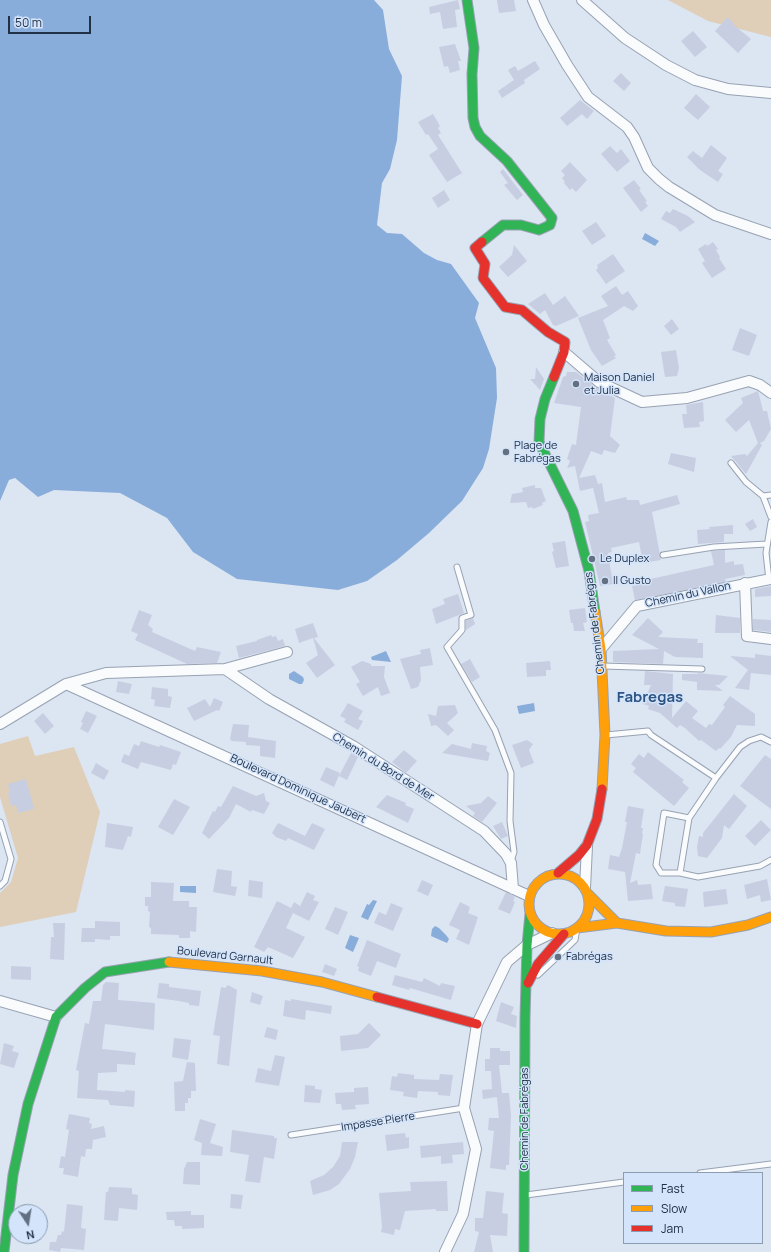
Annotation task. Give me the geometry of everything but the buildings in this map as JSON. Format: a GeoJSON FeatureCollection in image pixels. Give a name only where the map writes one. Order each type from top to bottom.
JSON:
{"type":"FeatureCollection","features":[{"type":"Feature","properties":{"kind":"street"},"geometry":{"type":"LineString","coordinates":[[467,0],[474,48],[472,74],[473,118],[475,127],[480,136],[507,161],[552,218],[550,224],[539,230],[513,224],[503,225],[475,248],[485,264],[483,278],[505,307],[522,310],[548,332],[560,337],[564,347],[599,382],[642,402],[687,398],[749,381],[760,385],[771,393]]}},
{"type":"Feature","properties":{"kind":"street"},"geometry":{"type":"LineString","coordinates":[[534,0],[544,25],[588,97],[627,127],[634,137],[648,168],[659,179],[669,187],[715,215],[771,234]]}},
{"type":"Feature","properties":{"kind":"street"},"geometry":{"type":"LineString","coordinates":[[582,0],[636,46],[666,65],[695,80],[728,89],[771,93]]}},
{"type":"Feature","properties":{"kind":"street","name":"Chemin de Fabrégas"},"geometry":{"type":"LineString","coordinates":[[558,873],[579,855],[587,845],[597,819],[602,789],[605,735],[601,649],[590,571],[574,511],[539,442],[540,419],[545,399],[564,347]]}},
{"type":"Feature","properties":{"kind":"street","name":"Chemin du Vallon"},"geometry":{"type":"LineString","coordinates":[[601,649],[636,606],[770,579]]}},
{"type":"Feature","properties":{"kind":"street"},"geometry":{"type":"LineString","coordinates":[[745,583],[747,636],[771,639]]}},
{"type":"Feature","properties":{"kind":"street"},"geometry":{"type":"LineString","coordinates":[[0,724],[66,684],[113,672],[225,669],[287,652]]}},
{"type":"Feature","properties":{"kind":"street","name":"Chemin du Bord de Mer"},"geometry":{"type":"LineString","coordinates":[[225,669],[269,699],[353,746],[484,832],[506,854],[511,863]]}},
{"type":"Feature","properties":{"kind":"street","name":"Boulevard Dominique Jaubert"},"geometry":{"type":"LineString","coordinates":[[66,684],[228,756],[529,896]]}},
{"type":"Feature","properties":{"kind":"street","name":"Chemin de Fabrégas"},"geometry":{"type":"LineString","coordinates":[[587,845],[587,891]]}},
{"type":"Feature","properties":{"kind":"street"},"geometry":{"type":"LineString","coordinates":[[511,863],[513,889]]}},
{"type":"Feature","properties":{"kind":"street"},"geometry":{"type":"LineString","coordinates":[[552,934],[536,924],[530,914],[529,896],[537,882],[543,878],[558,873],[568,874],[578,880],[617,923]]}},
{"type":"Feature","properties":{"kind":"street"},"geometry":{"type":"LineString","coordinates":[[577,928],[587,916],[589,909],[587,891]]}},
{"type":"Feature","properties":{"kind":"street","name":"Chemin de Fabrégas"},"geometry":{"type":"LineString","coordinates":[[524,1252],[526,986],[527,945],[530,914]]}},
{"type":"Feature","properties":{"kind":"street"},"geometry":{"type":"LineString","coordinates":[[445,1252],[463,1214],[476,1150],[464,1108],[477,1024],[507,962],[527,945],[552,934],[564,934],[577,928],[617,923],[666,930],[711,932],[748,925],[771,918]]}},
{"type":"Feature","properties":{"kind":"street","name":"Chemin de Fabrégas"},"geometry":{"type":"LineString","coordinates":[[526,986],[538,964],[564,934]]}},
{"type":"Feature","properties":{"kind":"street","name":"Boulevard Garnault"},"geometry":{"type":"LineString","coordinates":[[4,1252],[8,1194],[28,1104],[56,1017],[85,988],[105,972],[169,962],[262,971],[322,982],[477,1024]]}},
{"type":"Feature","properties":{"kind":"street"},"geometry":{"type":"LineString","coordinates":[[0,1001],[56,1017]]}},
{"type":"Feature","properties":{"kind":"lane"},"geometry":{"type":"LineString","coordinates":[[731,463],[746,482],[763,496],[771,517]]}},
{"type":"Feature","properties":{"kind":"lane"},"geometry":{"type":"LineString","coordinates":[[763,496],[771,495]]}},
{"type":"Feature","properties":{"kind":"lane"},"geometry":{"type":"LineString","coordinates":[[770,579],[766,544],[771,522]]}},
{"type":"Feature","properties":{"kind":"lane"},"geometry":{"type":"LineString","coordinates":[[662,555],[714,547],[766,544]]}},
{"type":"Feature","properties":{"kind":"lane"},"geometry":{"type":"LineString","coordinates":[[457,567],[471,615],[462,618],[462,630],[447,647],[495,730],[511,773],[510,821],[514,852],[511,863]]}},
{"type":"Feature","properties":{"kind":"lane"},"geometry":{"type":"LineString","coordinates":[[602,666],[702,669]]}},
{"type":"Feature","properties":{"kind":"lane"},"geometry":{"type":"LineString","coordinates":[[605,735],[648,731],[651,735],[716,778]]}},
{"type":"Feature","properties":{"kind":"lane"},"geometry":{"type":"LineString","coordinates":[[680,873],[689,818],[716,778],[740,747],[749,741],[761,737],[771,742]]}},
{"type":"Feature","properties":{"kind":"lane"},"geometry":{"type":"LineString","coordinates":[[689,818],[664,813],[656,865],[661,873],[680,873],[698,876],[760,866],[771,860]]}},
{"type":"Feature","properties":{"kind":"lane"},"geometry":{"type":"LineString","coordinates":[[0,822],[11,859],[5,881],[0,886]]}},
{"type":"Feature","properties":{"kind":"lane"},"geometry":{"type":"LineString","coordinates":[[526,986],[575,940],[577,928]]}},
{"type":"Feature","properties":{"kind":"lane","name":"Impasse Pierre"},"geometry":{"type":"LineString","coordinates":[[291,1135],[464,1108]]}},
{"type":"Feature","properties":{"kind":"lane"},"geometry":{"type":"LineString","coordinates":[[708,1172],[771,1164]]}},
{"type":"Feature","properties":{"kind":"lane"},"geometry":{"type":"LineString","coordinates":[[524,1195],[623,1182]]}},
{"type":"Feature","properties":{"kind":"shaded area"},"geometry":{"type":"Polygon","coordinates":[[[668,0],[771,0],[771,37],[708,21],[668,0]]]}},
{"type":"Feature","properties":{"kind":"shaded area"},"geometry":{"type":"Polygon","coordinates":[[[28,736],[35,756],[74,747],[100,812],[76,912],[0,927],[0,893],[11,882],[18,858],[0,797],[0,744],[28,736]]]}},
{"type":"Feature","properties":{"kind":"water"},"geometry":{"type":"Polygon","coordinates":[[[0,0],[374,0],[383,10],[389,49],[402,76],[397,140],[390,169],[382,183],[377,225],[387,233],[402,234],[424,253],[437,260],[451,264],[479,303],[475,318],[496,368],[497,398],[489,449],[483,468],[462,501],[429,533],[397,560],[367,581],[338,590],[237,579],[193,552],[167,518],[120,493],[54,490],[38,497],[15,478],[9,480],[0,501],[0,0]]]}},
{"type":"Feature","properties":{"kind":"water"},"geometry":{"type":"Polygon","coordinates":[[[645,233],[659,241],[655,246],[642,239],[645,233]]]}},
{"type":"Feature","properties":{"kind":"water"},"geometry":{"type":"Polygon","coordinates":[[[386,651],[391,662],[372,660],[371,657],[386,651]]]}},
{"type":"Feature","properties":{"kind":"water"},"geometry":{"type":"Polygon","coordinates":[[[294,671],[303,677],[304,680],[302,684],[289,679],[289,674],[294,671]]]}},
{"type":"Feature","properties":{"kind":"water"},"geometry":{"type":"Polygon","coordinates":[[[534,703],[535,711],[519,714],[517,706],[534,703]]]}},
{"type":"Feature","properties":{"kind":"water"},"geometry":{"type":"Polygon","coordinates":[[[180,886],[196,886],[196,893],[180,892],[180,886]]]}},
{"type":"Feature","properties":{"kind":"water"},"geometry":{"type":"Polygon","coordinates":[[[373,900],[377,901],[368,920],[361,917],[367,904],[369,905],[373,900]]]}},
{"type":"Feature","properties":{"kind":"water"},"geometry":{"type":"Polygon","coordinates":[[[435,926],[439,928],[449,939],[447,943],[431,936],[432,929],[435,926]]]}},
{"type":"Feature","properties":{"kind":"water"},"geometry":{"type":"Polygon","coordinates":[[[350,935],[359,938],[353,952],[345,948],[350,935]]]}},
{"type":"Feature","properties":{"kind":"traffic: fast"},"geometry":{"type":"LineString","coordinates":[[467,0],[474,48],[472,74],[473,118],[475,127],[480,136],[507,161],[552,218],[550,225],[539,230],[521,225],[503,225],[482,242]]}},
{"type":"Feature","properties":{"kind":"traffic: fast"},"geometry":{"type":"LineString","coordinates":[[554,377],[545,399],[540,419],[539,442],[573,511],[589,571],[595,612]]}},
{"type":"Feature","properties":{"kind":"traffic: fast"},"geometry":{"type":"LineString","coordinates":[[524,1252],[525,1018],[527,945],[530,914]]}},
{"type":"Feature","properties":{"kind":"traffic: fast"},"geometry":{"type":"LineString","coordinates":[[4,1252],[13,1175],[28,1104],[56,1017],[85,988],[105,972],[169,962]]}},
{"type":"Feature","properties":{"kind":"traffic: slow"},"geometry":{"type":"LineString","coordinates":[[595,612],[601,649],[605,735],[602,789]]}},
{"type":"Feature","properties":{"kind":"traffic: slow"},"geometry":{"type":"LineString","coordinates":[[553,874],[565,874],[581,882],[587,892],[589,904],[587,916],[581,926],[565,934],[553,934],[537,926],[529,910],[529,898],[537,882],[553,874]]}},
{"type":"Feature","properties":{"kind":"traffic: slow"},"geometry":{"type":"LineString","coordinates":[[588,894],[617,923]]}},
{"type":"Feature","properties":{"kind":"traffic: slow"},"geometry":{"type":"LineString","coordinates":[[577,928],[617,923],[666,931],[711,932],[748,925],[771,917]]}},
{"type":"Feature","properties":{"kind":"traffic: slow"},"geometry":{"type":"LineString","coordinates":[[169,962],[262,971],[322,982],[377,997]]}},
{"type":"Feature","properties":{"kind":"traffic: jam"},"geometry":{"type":"LineString","coordinates":[[482,242],[475,248],[485,264],[483,278],[505,307],[522,310],[548,332],[565,342],[564,352],[554,377]]}},
{"type":"Feature","properties":{"kind":"traffic: jam"},"geometry":{"type":"LineString","coordinates":[[558,873],[579,855],[587,845],[597,819],[602,789]]}},
{"type":"Feature","properties":{"kind":"traffic: jam"},"geometry":{"type":"LineString","coordinates":[[528,983],[538,964],[564,934]]}},
{"type":"Feature","properties":{"kind":"traffic: jam"},"geometry":{"type":"LineString","coordinates":[[377,997],[477,1024]]}},
{"type":"Feature","properties":{"kind":"place","name":"Maison Daniel et Julia"},"geometry":{"type":"Point","coordinates":[576,384]}},
{"type":"Feature","properties":{"kind":"place","name":"Plage de Fabrégas"},"geometry":{"type":"Point","coordinates":[506,452]}},
{"type":"Feature","properties":{"kind":"place","name":"Le Duplex"},"geometry":{"type":"Point","coordinates":[592,559]}},
{"type":"Feature","properties":{"kind":"place","name":"Il Gusto"},"geometry":{"type":"Point","coordinates":[605,581]}},
{"type":"Feature","properties":{"kind":"place","name":"Fabrégas"},"geometry":{"type":"Point","coordinates":[558,957]}},
{"type":"Feature","properties":{"kind":"district","name":"Fabregas"},"geometry":{"type":"Point","coordinates":[650,698]}}]}
